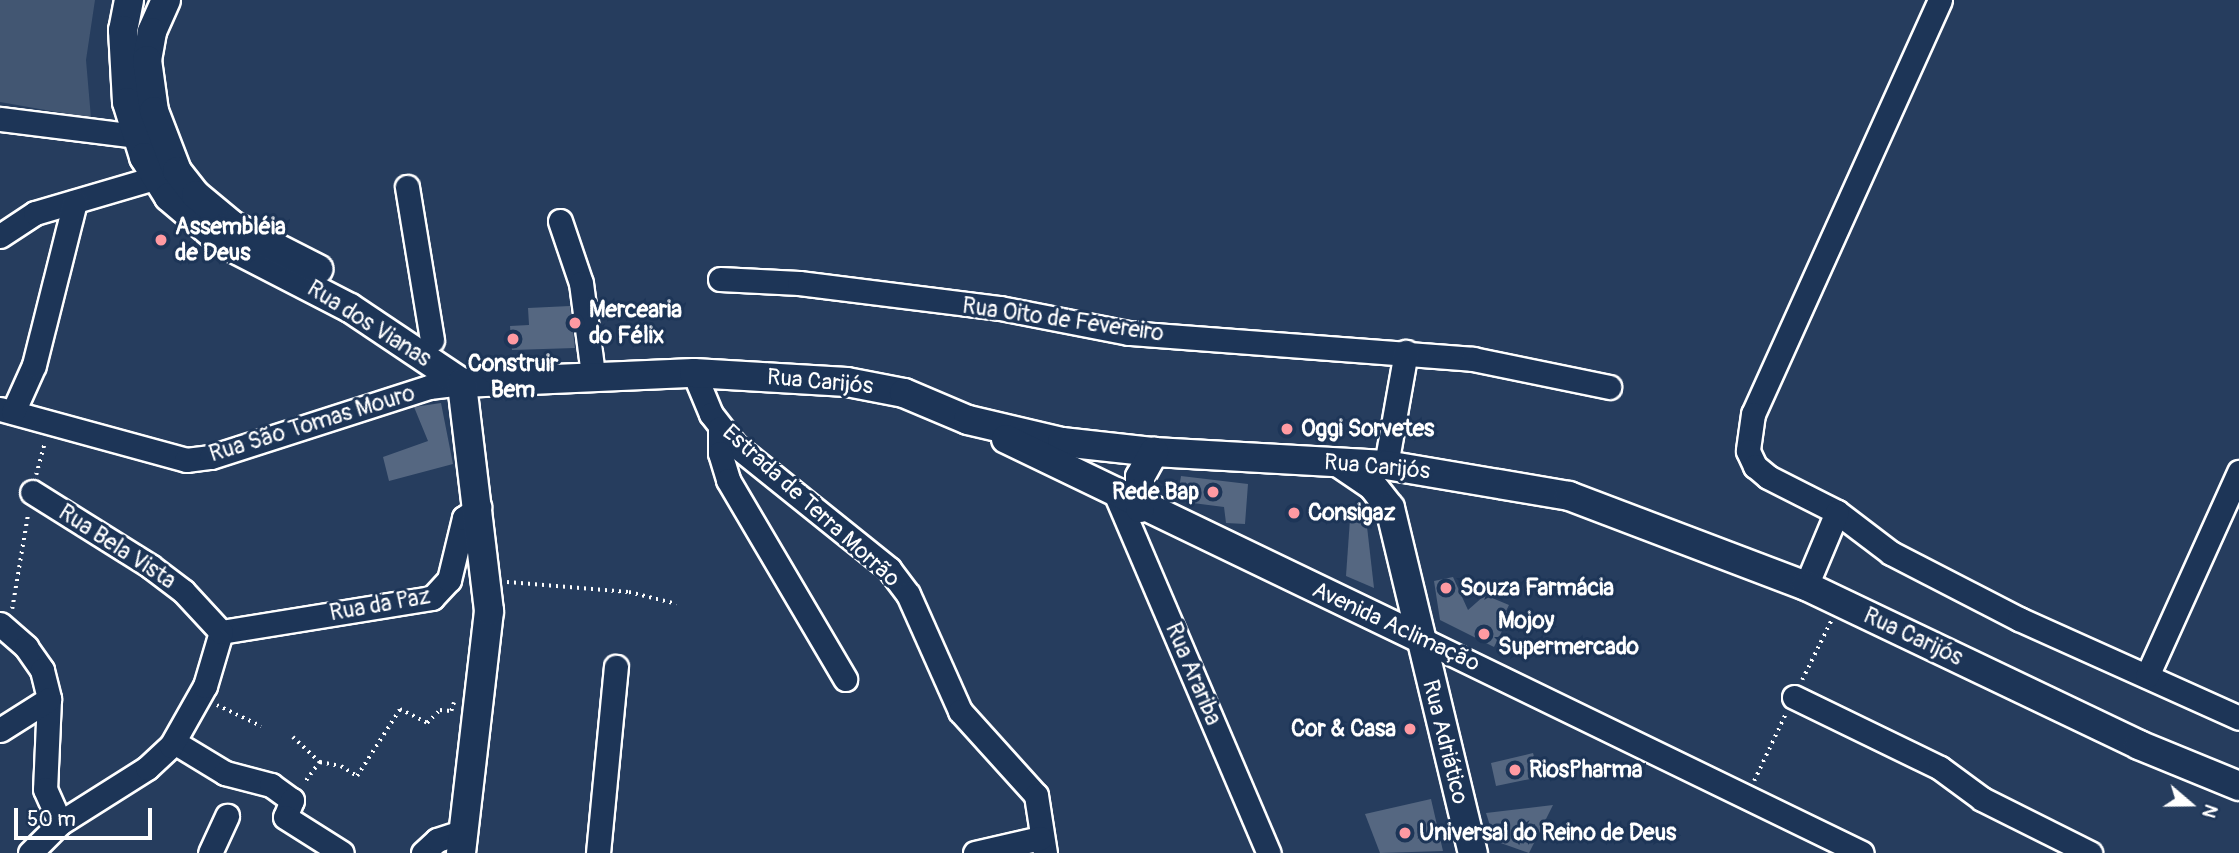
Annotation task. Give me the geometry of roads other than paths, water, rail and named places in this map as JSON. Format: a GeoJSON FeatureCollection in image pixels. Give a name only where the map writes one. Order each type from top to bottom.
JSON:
{"type":"FeatureCollection","features":[{"type":"Feature","properties":{"kind":"main road","name":"Rua dos Vianas"},"geometry":{"type":"LineString","coordinates":[[129,0],[123,30],[123,74],[136,136],[166,175],[184,211],[222,242],[350,308],[474,382]]}},
{"type":"Feature","properties":{"kind":"main road","name":"Rua dos Vianas"},"geometry":{"type":"LineString","coordinates":[[166,0],[152,32],[147,60],[166,175],[191,190],[232,225],[360,291],[432,340],[474,382]]}},
{"type":"Feature","properties":{"kind":"main road","name":"Rua Carijós"},"geometry":{"type":"LineString","coordinates":[[474,382],[593,374],[694,373],[874,386],[968,420],[1062,442],[1154,452],[1386,465],[1569,496],[1806,586],[2139,745],[2239,786]]}},
{"type":"Feature","properties":{"kind":"main road"},"geometry":{"type":"LineString","coordinates":[[461,843],[487,638],[487,580],[479,507],[474,382]]}},
{"type":"Feature","properties":{"kind":"main road","name":"Avenida Aclimação"},"geometry":{"type":"LineString","coordinates":[[968,420],[1128,501],[1419,638]]}},
{"type":"Feature","properties":{"kind":"main road"},"geometry":{"type":"LineString","coordinates":[[1128,501],[1154,452]]}},
{"type":"Feature","properties":{"kind":"main road","name":"Rua Adriático"},"geometry":{"type":"LineString","coordinates":[[1338,463],[1372,485],[1390,508],[1419,638],[1473,853]]}},
{"type":"Feature","properties":{"kind":"main road"},"geometry":{"type":"LineString","coordinates":[[1390,508],[1408,486],[1443,473]]}},
{"type":"Feature","properties":{"kind":"street"},"geometry":{"type":"LineString","coordinates":[[1940,0],[1749,430],[1748,451],[1755,466],[1768,477],[1837,512],[1891,553],[2019,619],[2239,718]]}},
{"type":"Feature","properties":{"kind":"street"},"geometry":{"type":"LineString","coordinates":[[0,119],[136,136]]}},
{"type":"Feature","properties":{"kind":"street"},"geometry":{"type":"LineString","coordinates":[[0,236],[35,213],[166,175]]}},
{"type":"Feature","properties":{"kind":"street"},"geometry":{"type":"LineString","coordinates":[[407,187],[432,340]]}},
{"type":"Feature","properties":{"kind":"street"},"geometry":{"type":"LineString","coordinates":[[7,410],[34,365],[75,202]]}},
{"type":"Feature","properties":{"kind":"street"},"geometry":{"type":"LineString","coordinates":[[560,221],[581,283],[593,374]]}},
{"type":"Feature","properties":{"kind":"street","name":"Rua Oito de Fevereiro"},"geometry":{"type":"LineString","coordinates":[[720,279],[799,283],[1000,308],[1129,333],[1473,359],[1609,387]]}},
{"type":"Feature","properties":{"kind":"street"},"geometry":{"type":"LineString","coordinates":[[1386,465],[1406,352]]}},
{"type":"Feature","properties":{"kind":"street","name":"Estrada de Terra Morrão"},"geometry":{"type":"LineString","coordinates":[[694,373],[720,428],[735,445],[889,569],[908,594],[960,711],[1036,795],[1042,846]]}},
{"type":"Feature","properties":{"kind":"street","name":"Rua São Tomas Mouro"},"geometry":{"type":"LineString","coordinates":[[7,410],[186,460],[211,457],[429,387],[474,382]]}},
{"type":"Feature","properties":{"kind":"street"},"geometry":{"type":"LineString","coordinates":[[720,428],[722,465],[728,480],[845,679]]}},
{"type":"Feature","properties":{"kind":"street"},"geometry":{"type":"LineString","coordinates":[[2147,676],[2239,472]]}},
{"type":"Feature","properties":{"kind":"street","name":"Rua Bela Vista"},"geometry":{"type":"LineString","coordinates":[[32,492],[150,566],[183,591],[221,632]]}},
{"type":"Feature","properties":{"kind":"street","name":"Rua Arariba"},"geometry":{"type":"LineString","coordinates":[[1128,501],[1269,853]]}},
{"type":"Feature","properties":{"kind":"street","name":"Rua da Paz"},"geometry":{"type":"LineString","coordinates":[[221,632],[432,598],[449,580],[464,518],[479,507]]}},
{"type":"Feature","properties":{"kind":"street"},"geometry":{"type":"LineString","coordinates":[[1806,586],[1837,512]]}},
{"type":"Feature","properties":{"kind":"street"},"geometry":{"type":"LineString","coordinates":[[4,626],[39,661],[49,699],[45,789],[60,823]]}},
{"type":"Feature","properties":{"kind":"street"},"geometry":{"type":"LineString","coordinates":[[30,853],[60,823],[147,768],[174,742],[200,697],[221,632]]}},
{"type":"Feature","properties":{"kind":"street","name":"Avenida Aclimação"},"geometry":{"type":"LineString","coordinates":[[1419,638],[1861,853]]}},
{"type":"Feature","properties":{"kind":"street"},"geometry":{"type":"LineString","coordinates":[[598,853],[616,667]]}},
{"type":"Feature","properties":{"kind":"street"},"geometry":{"type":"LineString","coordinates":[[1794,697],[1940,768],[1982,799],[2090,853]]}},
{"type":"Feature","properties":{"kind":"street"},"geometry":{"type":"LineString","coordinates":[[0,730],[49,699]]}},
{"type":"Feature","properties":{"kind":"street"},"geometry":{"type":"LineString","coordinates":[[174,742],[196,759],[225,773],[271,785],[292,800],[285,817],[342,853]]}},
{"type":"Feature","properties":{"kind":"street"},"geometry":{"type":"LineString","coordinates":[[210,853],[227,816]]}},
{"type":"Feature","properties":{"kind":"street"},"geometry":{"type":"LineString","coordinates":[[423,853],[437,840],[461,843]]}},
{"type":"Feature","properties":{"kind":"street"},"geometry":{"type":"LineString","coordinates":[[975,853],[1042,846]]}},
{"type":"Feature","properties":{"kind":"place","name":"Assembléia de Deus"},"geometry":{"type":"Point","coordinates":[161,240]}},
{"type":"Feature","properties":{"kind":"place","name":"Mercearia do Félix"},"geometry":{"type":"Point","coordinates":[575,323]}},
{"type":"Feature","properties":{"kind":"place","name":"Construir Bem"},"geometry":{"type":"Point","coordinates":[513,339]}},
{"type":"Feature","properties":{"kind":"place","name":"Oggi Sorvetes"},"geometry":{"type":"Point","coordinates":[1287,429]}},
{"type":"Feature","properties":{"kind":"place","name":"Rede Bap"},"geometry":{"type":"Point","coordinates":[1213,492]}},
{"type":"Feature","properties":{"kind":"place","name":"Consigaz"},"geometry":{"type":"Point","coordinates":[1294,513]}},
{"type":"Feature","properties":{"kind":"place","name":"Souza Farmácia"},"geometry":{"type":"Point","coordinates":[1446,588]}},
{"type":"Feature","properties":{"kind":"place","name":"Mojoy Supermercado"},"geometry":{"type":"Point","coordinates":[1484,634]}},
{"type":"Feature","properties":{"kind":"place","name":"Cor & Casa"},"geometry":{"type":"Point","coordinates":[1410,729]}},
{"type":"Feature","properties":{"kind":"place","name":"RiosPharma"},"geometry":{"type":"Point","coordinates":[1515,770]}},
{"type":"Feature","properties":{"kind":"place","name":"Universal do Reino de Deus"},"geometry":{"type":"Point","coordinates":[1405,833]}}]}
